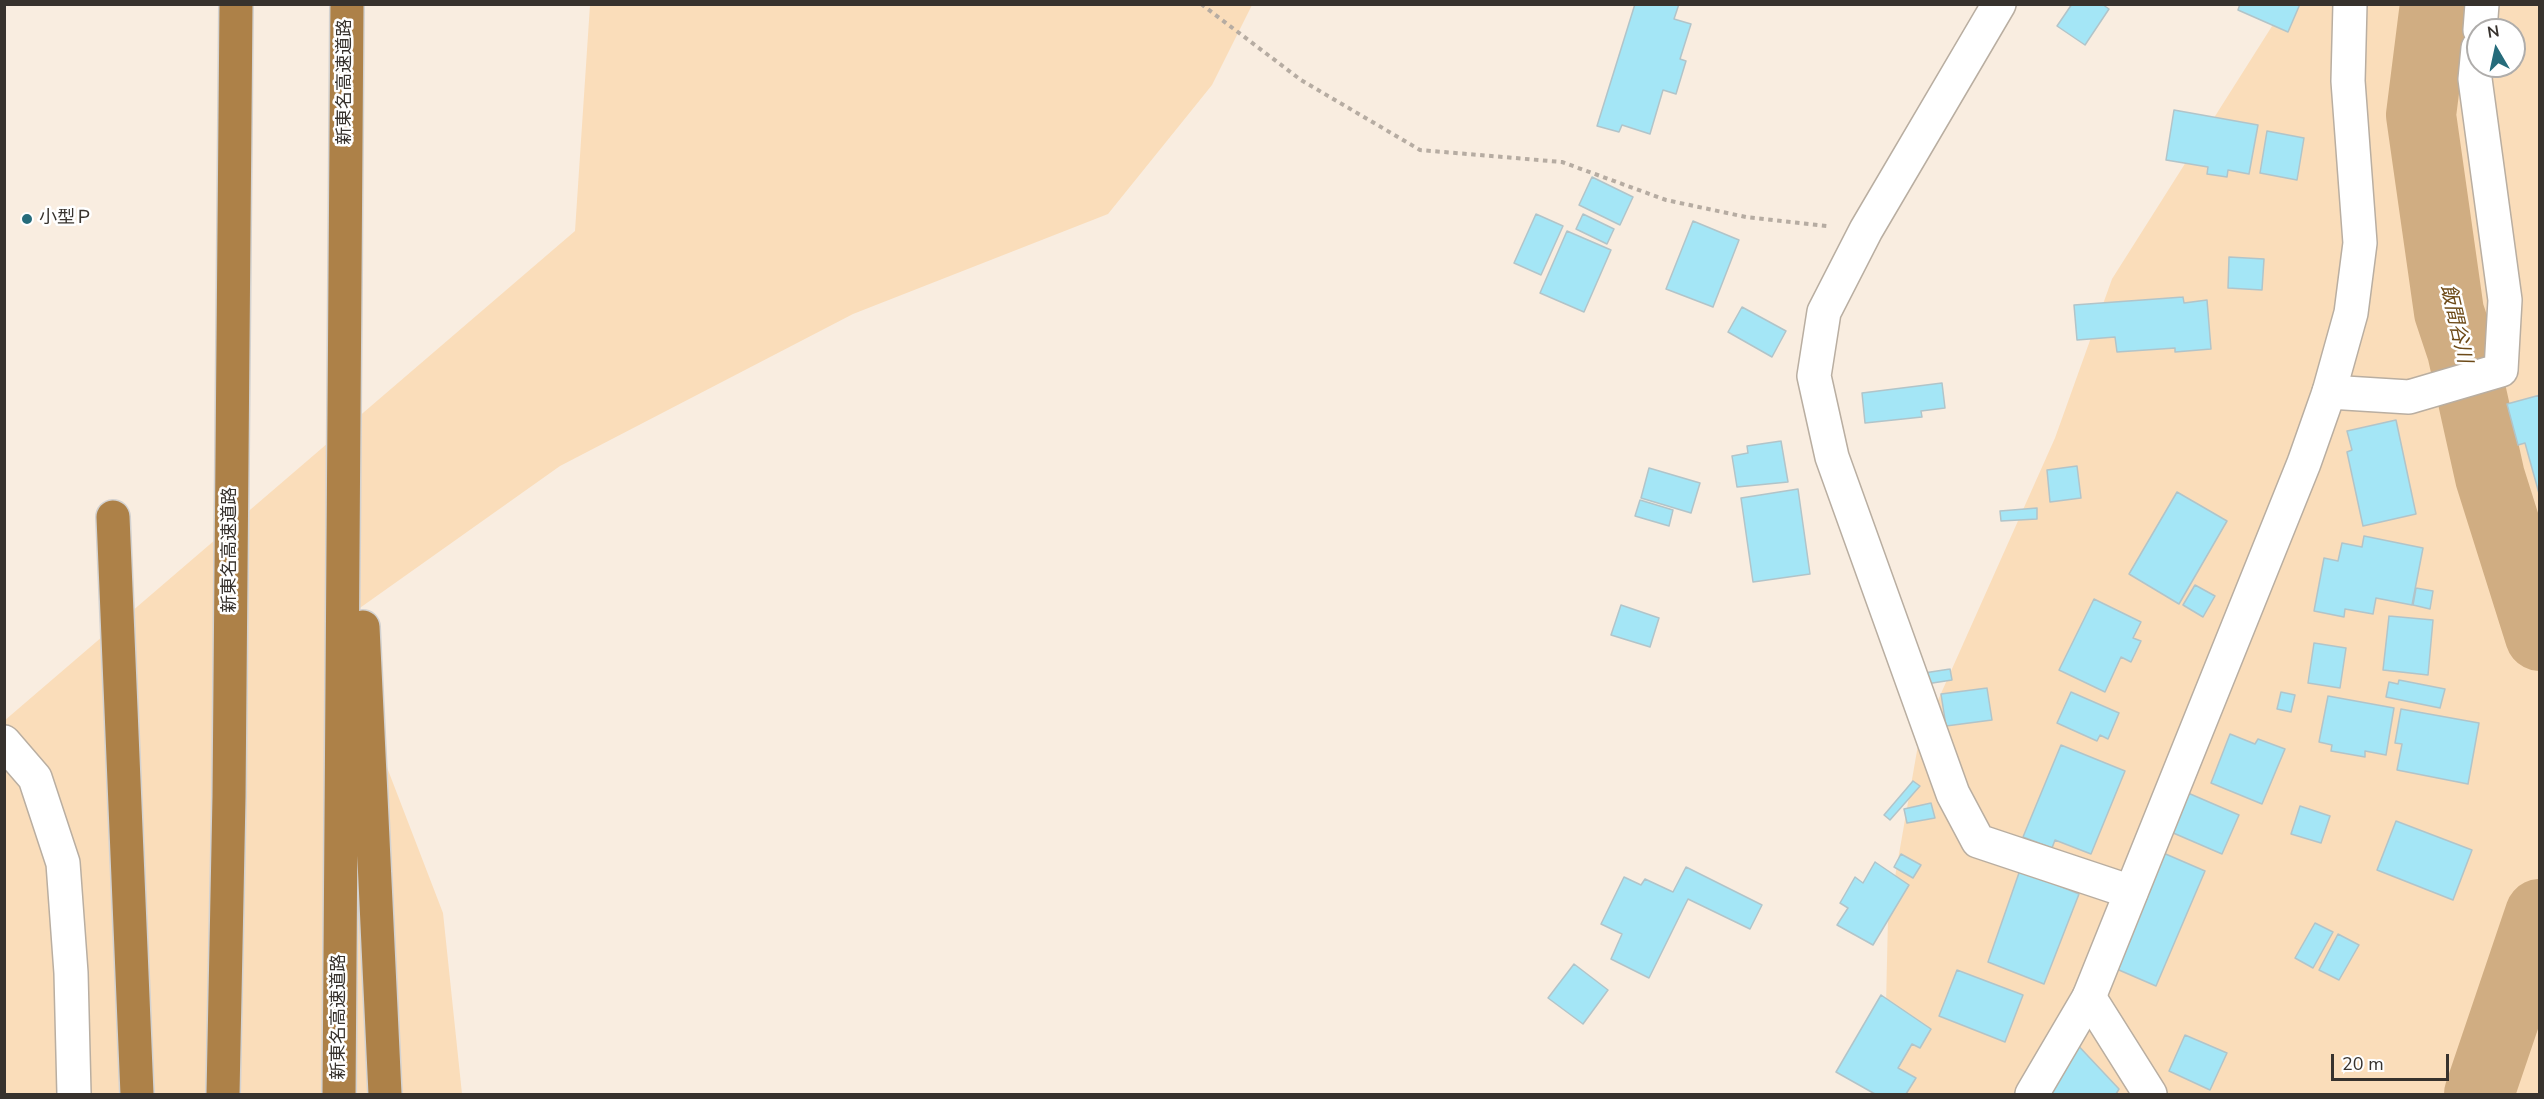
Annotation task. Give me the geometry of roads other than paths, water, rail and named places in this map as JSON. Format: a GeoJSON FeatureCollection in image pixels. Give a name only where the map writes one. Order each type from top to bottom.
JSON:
{"type":"FeatureCollection","features":[{"type":"Feature","properties":{"kind":"highway","name":"新東名高速道路"},"geometry":{"type":"LineString","coordinates":[[223,1095],[229,797],[236,4]]}},
{"type":"Feature","properties":{"kind":"highway","name":"新東名高速道路"},"geometry":{"type":"LineString","coordinates":[[339,1095],[347,4]]}},
{"type":"Feature","properties":{"kind":"highway"},"geometry":{"type":"LineString","coordinates":[[345,262],[385,1095]]}},
{"type":"Feature","properties":{"kind":"highway"},"geometry":{"type":"LineString","coordinates":[[113,517],[137,1095]]}},
{"type":"Feature","properties":{"kind":"street"},"geometry":{"type":"LineString","coordinates":[[1999,4],[1866,230],[1824,312],[1814,376],[1832,457],[1953,794],[1978,841],[2131,892]]}},
{"type":"Feature","properties":{"kind":"street"},"geometry":{"type":"LineString","coordinates":[[2032,1095],[2089,997],[2304,463],[2329,392],[2351,313],[2360,243],[2348,81],[2350,4]]}},
{"type":"Feature","properties":{"kind":"street"},"geometry":{"type":"LineString","coordinates":[[2329,392],[2409,397],[2501,370],[2505,300],[2475,78]]}},
{"type":"Feature","properties":{"kind":"street"},"geometry":{"type":"LineString","coordinates":[[4,742],[35,778],[63,863],[71,973],[74,1095]]}},
{"type":"Feature","properties":{"kind":"street"},"geometry":{"type":"LineString","coordinates":[[2089,997],[2150,1095]]}},
{"type":"Feature","properties":{"kind":"waterway","name":"飯間谷川"},"geometry":{"type":"LineString","coordinates":[[2435,4],[2421,115],[2449,312],[2462,351],[2490,477],[2540,636]]}},
{"type":"Feature","properties":{"kind":"waterway","name":"飯間谷川"},"geometry":{"type":"LineString","coordinates":[[2479,1094],[2540,914]]}},
{"type":"Feature","properties":{"kind":"place","name":"小型Ｐ"},"geometry":{"type":"Point","coordinates":[27,219]}}]}
